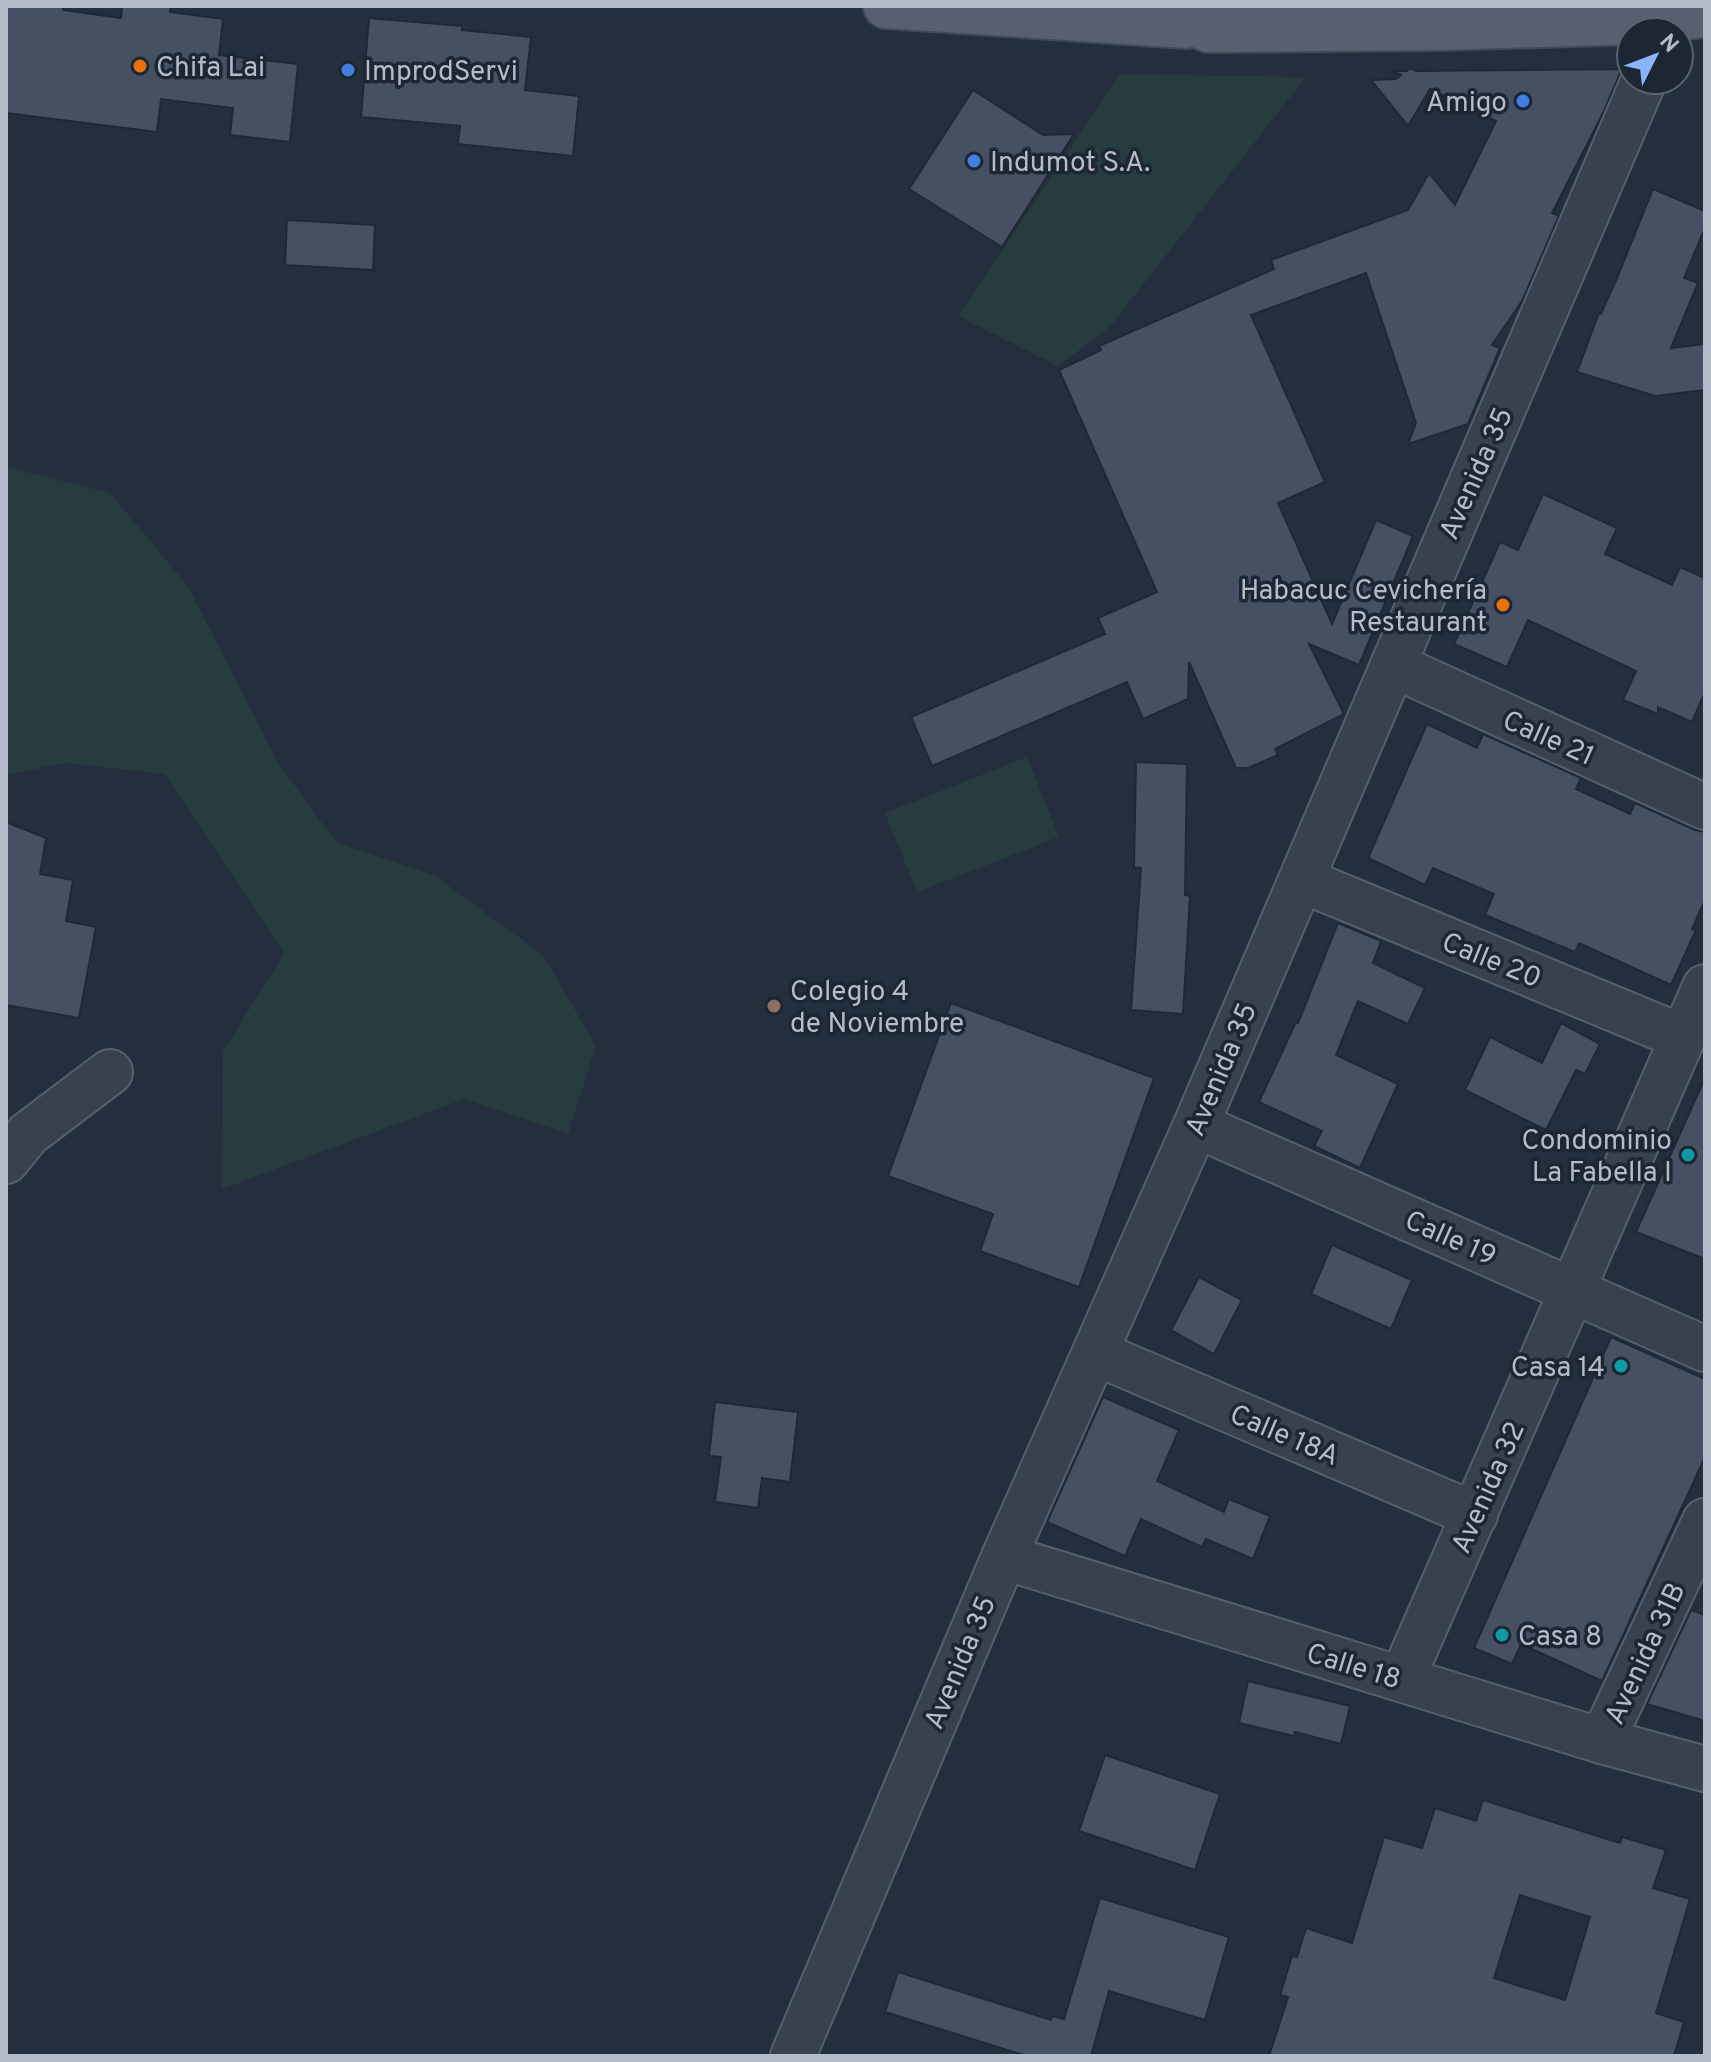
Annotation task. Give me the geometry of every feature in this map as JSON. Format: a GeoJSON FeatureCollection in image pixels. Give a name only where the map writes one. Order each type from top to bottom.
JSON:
{"type":"FeatureCollection","features":[{"type":"Feature","properties":{"kind":"main road"},"geometry":{"type":"LineString","coordinates":[[886,6],[1196,26]]}},
{"type":"Feature","properties":{"kind":"main road"},"geometry":{"type":"LineString","coordinates":[[1154,6],[1209,30],[1437,28],[1615,21]]}},
{"type":"Feature","properties":{"kind":"street","name":"Avenida 35"},"geometry":{"type":"LineString","coordinates":[[793,2056],[1004,1557],[1196,1125],[1637,96]]}},
{"type":"Feature","properties":{"kind":"street","name":"Calle 21"},"geometry":{"type":"LineString","coordinates":[[1393,665],[1705,807]]}},
{"type":"Feature","properties":{"kind":"street","name":"Calle 20"},"geometry":{"type":"LineString","coordinates":[[1302,880],[1682,1037]]}},
{"type":"Feature","properties":{"kind":"street","name":"Avenida 32"},"geometry":{"type":"LineString","coordinates":[[1402,1679],[1705,987]]}},
{"type":"Feature","properties":{"kind":"street"},"geometry":{"type":"LineString","coordinates":[[6,1161],[28,1134],[110,1072]]}},
{"type":"Feature","properties":{"kind":"street","name":"Calle 19"},"geometry":{"type":"LineString","coordinates":[[1196,1125],[1705,1349]]}},
{"type":"Feature","properties":{"kind":"street","name":"Calle 18A"},"geometry":{"type":"LineString","coordinates":[[1096,1353],[1475,1515]]}},
{"type":"Feature","properties":{"kind":"street","name":"Avenida 31B"},"geometry":{"type":"LineString","coordinates":[[1602,1741],[1705,1521]]}},
{"type":"Feature","properties":{"kind":"street","name":"Calle 18"},"geometry":{"type":"LineString","coordinates":[[1004,1557],[1602,1741],[1705,1769]]}},
{"type":"Feature","properties":{"kind":"green space"},"geometry":{"type":"Polygon","coordinates":[[[1120,74],[1306,77],[1109,328],[1058,366],[958,316],[1120,74]]]}},
{"type":"Feature","properties":{"kind":"green space"},"geometry":{"type":"Polygon","coordinates":[[[6,467],[110,493],[187,585],[279,764],[336,842],[434,875],[543,955],[596,1046],[568,1134],[464,1099],[222,1189],[223,1052],[284,953],[165,774],[65,763],[6,775],[6,467]]]}},
{"type":"Feature","properties":{"kind":"green space"},"geometry":{"type":"Polygon","coordinates":[[[1027,757],[1059,837],[917,892],[885,813],[1027,757]]]}},
{"type":"Feature","properties":{"kind":"building"},"geometry":{"type":"Polygon","coordinates":[[[6,6],[63,6],[63,10],[121,18],[122,6],[171,6],[170,12],[223,19],[219,55],[298,64],[290,142],[230,135],[233,108],[161,99],[157,132],[6,113],[6,6]]]}},
{"type":"Feature","properties":{"kind":"building"},"geometry":{"type":"Polygon","coordinates":[[[369,18],[462,26],[462,30],[531,37],[525,90],[579,96],[573,156],[458,144],[460,126],[361,117],[369,18]]]}},
{"type":"Feature","properties":{"kind":"building"},"geometry":{"type":"Polygon","coordinates":[[[1410,68],[1416,71],[1615,69],[1615,85],[1552,213],[1559,216],[1522,301],[1492,345],[1500,348],[1468,424],[1408,444],[1416,423],[1366,273],[1251,315],[1325,482],[1278,503],[1332,624],[1376,520],[1413,536],[1359,665],[1309,644],[1344,714],[1275,749],[1278,755],[1248,768],[1236,768],[1189,662],[1188,699],[1143,719],[1127,682],[932,766],[911,717],[1105,634],[1098,618],[1157,592],[1059,370],[1101,350],[1099,346],[1274,269],[1271,260],[1408,210],[1429,173],[1455,205],[1496,121],[1430,89],[1408,126],[1371,80],[1396,79],[1401,75],[1392,71],[1407,71],[1410,68]]]}},
{"type":"Feature","properties":{"kind":"building","name":"Indumot S.A."},"geometry":{"type":"Polygon","coordinates":[[[973,90],[1043,135],[1074,134],[1002,247],[909,189],[973,90]]]}},
{"type":"Feature","properties":{"kind":"building"},"geometry":{"type":"Polygon","coordinates":[[[1653,189],[1705,211],[1705,228],[1684,278],[1698,283],[1671,348],[1705,344],[1705,390],[1655,396],[1577,372],[1653,189]]]}},
{"type":"Feature","properties":{"kind":"building"},"geometry":{"type":"Polygon","coordinates":[[[287,220],[375,225],[373,270],[285,265],[287,220]]]}},
{"type":"Feature","properties":{"kind":"building"},"geometry":{"type":"Polygon","coordinates":[[[1543,494],[1617,528],[1605,554],[1672,585],[1680,567],[1705,578],[1705,692],[1692,722],[1658,707],[1658,714],[1623,700],[1636,671],[1528,620],[1507,667],[1454,644],[1500,542],[1518,550],[1543,494]]]}},
{"type":"Feature","properties":{"kind":"building"},"geometry":{"type":"Polygon","coordinates":[[[1427,724],[1477,748],[1483,734],[1581,778],[1576,789],[1630,814],[1635,803],[1705,832],[1705,900],[1692,929],[1696,930],[1671,985],[1579,943],[1575,952],[1485,915],[1494,894],[1433,868],[1425,885],[1368,858],[1427,724]]]}},
{"type":"Feature","properties":{"kind":"building"},"geometry":{"type":"Polygon","coordinates":[[[1136,762],[1187,764],[1185,895],[1190,896],[1183,1014],[1131,1010],[1141,868],[1134,867],[1136,762]]]}},
{"type":"Feature","properties":{"kind":"building"},"geometry":{"type":"Polygon","coordinates":[[[6,822],[46,838],[40,874],[73,880],[66,921],[96,927],[79,1018],[6,1005],[6,822]]]}},
{"type":"Feature","properties":{"kind":"building"},"geometry":{"type":"Polygon","coordinates":[[[1338,923],[1381,941],[1373,963],[1425,988],[1408,1024],[1358,1001],[1336,1055],[1398,1084],[1360,1168],[1314,1146],[1322,1131],[1259,1102],[1298,1023],[1338,923]]]}},
{"type":"Feature","properties":{"kind":"building"},"geometry":{"type":"Polygon","coordinates":[[[951,1003],[1154,1078],[1079,1287],[980,1251],[993,1214],[888,1176],[951,1003]]]}},
{"type":"Feature","properties":{"kind":"building"},"geometry":{"type":"Polygon","coordinates":[[[1561,1023],[1600,1044],[1585,1074],[1576,1070],[1546,1130],[1465,1090],[1490,1037],[1542,1063],[1561,1023]]]}},
{"type":"Feature","properties":{"kind":"building","name":"Condominio La Fabella I"},"geometry":{"type":"Polygon","coordinates":[[[1705,1078],[1705,1259],[1636,1232],[1705,1078]]]}},
{"type":"Feature","properties":{"kind":"building"},"geometry":{"type":"Polygon","coordinates":[[[1332,1245],[1412,1280],[1391,1329],[1311,1294],[1332,1245]]]}},
{"type":"Feature","properties":{"kind":"building"},"geometry":{"type":"Polygon","coordinates":[[[1199,1277],[1242,1300],[1214,1354],[1171,1330],[1199,1277]]]}},
{"type":"Feature","properties":{"kind":"building"},"geometry":{"type":"Polygon","coordinates":[[[1611,1337],[1705,1379],[1705,1457],[1602,1681],[1521,1644],[1512,1664],[1474,1648],[1611,1337]]]}},
{"type":"Feature","properties":{"kind":"building"},"geometry":{"type":"Polygon","coordinates":[[[1103,1397],[1179,1430],[1157,1481],[1224,1512],[1229,1499],[1270,1516],[1253,1559],[1206,1539],[1202,1547],[1141,1519],[1125,1556],[1047,1522],[1103,1397]]]}},
{"type":"Feature","properties":{"kind":"building"},"geometry":{"type":"Polygon","coordinates":[[[715,1402],[798,1412],[790,1482],[762,1478],[758,1508],[715,1502],[721,1457],[709,1456],[715,1402]]]}},
{"type":"Feature","properties":{"kind":"building"},"geometry":{"type":"Polygon","coordinates":[[[1691,1610],[1705,1615],[1705,1721],[1647,1704],[1691,1610]]]}},
{"type":"Feature","properties":{"kind":"building"},"geometry":{"type":"Polygon","coordinates":[[[1248,1681],[1350,1706],[1341,1744],[1295,1732],[1294,1736],[1239,1723],[1248,1681]]]}},
{"type":"Feature","properties":{"kind":"building"},"geometry":{"type":"Polygon","coordinates":[[[1105,1755],[1220,1794],[1195,1870],[1079,1831],[1105,1755]]]}},
{"type":"Feature","properties":{"kind":"building"},"geometry":{"type":"Polygon","coordinates":[[[1483,1800],[1620,1843],[1622,1837],[1666,1850],[1653,1888],[1690,1899],[1656,2013],[1684,2022],[1674,2056],[1269,2056],[1288,1997],[1280,1995],[1292,1956],[1297,1957],[1306,1928],[1352,1943],[1384,1837],[1422,1848],[1435,1808],[1476,1821],[1483,1800]],[[1520,1895],[1494,1978],[1565,2000],[1590,1917],[1520,1895]]]}},
{"type":"Feature","properties":{"kind":"building"},"geometry":{"type":"Polygon","coordinates":[[[1100,1898],[1229,1937],[1205,2020],[1109,1991],[1091,2056],[1027,2056],[885,2012],[898,1972],[1051,2020],[1052,2016],[1064,2019],[1100,1898]]]}},
{"type":"Feature","properties":{"kind":"place","name":"Chifa Lai"},"geometry":{"type":"Point","coordinates":[140,66]}},
{"type":"Feature","properties":{"kind":"place","name":"ImprodServi"},"geometry":{"type":"Point","coordinates":[348,70]}},
{"type":"Feature","properties":{"kind":"place","name":"Amigo"},"geometry":{"type":"Point","coordinates":[1523,101]}},
{"type":"Feature","properties":{"kind":"place","name":"Indumot S.A."},"geometry":{"type":"Point","coordinates":[974,161]}},
{"type":"Feature","properties":{"kind":"place","name":"Habacuc Cevichería Restaurant"},"geometry":{"type":"Point","coordinates":[1503,605]}},
{"type":"Feature","properties":{"kind":"place","name":"Colegio 4 de Noviembre"},"geometry":{"type":"Point","coordinates":[774,1006]}},
{"type":"Feature","properties":{"kind":"place","name":"Condominio La Fabella I"},"geometry":{"type":"Point","coordinates":[1688,1155]}},
{"type":"Feature","properties":{"kind":"place","name":"Casa 14"},"geometry":{"type":"Point","coordinates":[1621,1366]}},
{"type":"Feature","properties":{"kind":"place","name":"Casa 8"},"geometry":{"type":"Point","coordinates":[1502,1635]}}]}
